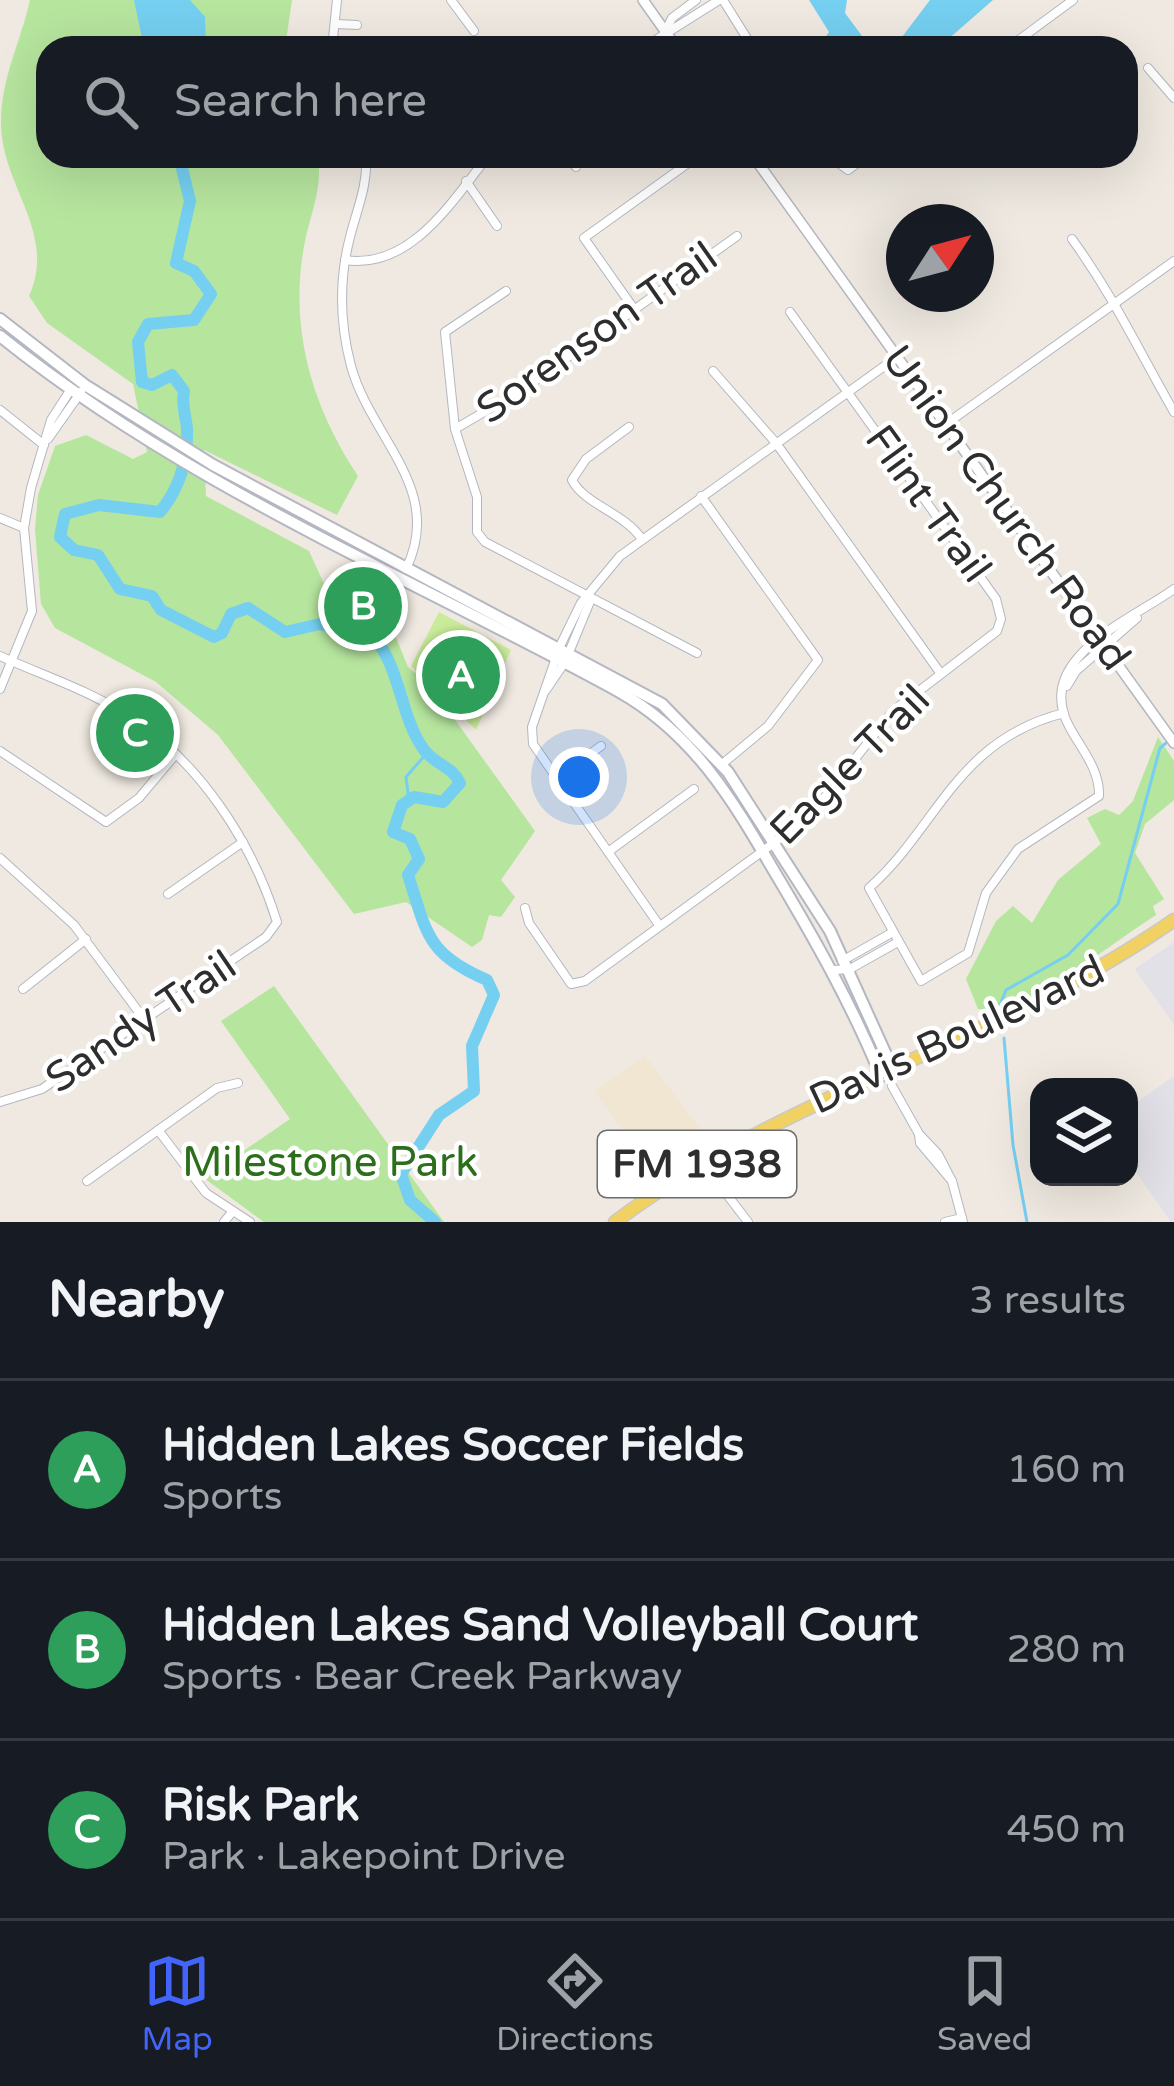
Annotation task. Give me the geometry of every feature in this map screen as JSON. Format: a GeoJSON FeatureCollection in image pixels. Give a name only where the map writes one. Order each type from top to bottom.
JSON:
{"type":"FeatureCollection","features":[{"type":"Feature","properties":{"kind":"main road"},"geometry":{"type":"LineString","coordinates":[[0,319],[130,430],[217,482],[405,572]]}},
{"type":"Feature","properties":{"kind":"main road"},"geometry":{"type":"LineString","coordinates":[[0,336],[78,388],[405,572],[662,704],[717,768],[848,964],[889,1077]]}},
{"type":"Feature","properties":{"kind":"main road"},"geometry":{"type":"LineString","coordinates":[[768,848],[889,1077]]}},
{"type":"Feature","properties":{"kind":"main road","name":"Davis Boulevard"},"geometry":{"type":"LineString","coordinates":[[615,1222],[737,1141],[889,1077],[1050,999],[1174,920]]}},
{"type":"Feature","properties":{"kind":"street"},"geometry":{"type":"LineString","coordinates":[[334,36],[337,0]]}},
{"type":"Feature","properties":{"kind":"street"},"geometry":{"type":"LineString","coordinates":[[451,0],[474,31]]}},
{"type":"Feature","properties":{"kind":"street"},"geometry":{"type":"LineString","coordinates":[[643,0],[668,36]]}},
{"type":"Feature","properties":{"kind":"street"},"geometry":{"type":"LineString","coordinates":[[665,32],[672,18],[696,0]]}},
{"type":"Feature","properties":{"kind":"street"},"geometry":{"type":"LineString","coordinates":[[660,36],[721,0],[745,36]]}},
{"type":"Feature","properties":{"kind":"street"},"geometry":{"type":"LineString","coordinates":[[1024,36],[1073,0]]}},
{"type":"Feature","properties":{"kind":"street"},"geometry":{"type":"LineString","coordinates":[[336,24],[357,25]]}},
{"type":"Feature","properties":{"kind":"street"},"geometry":{"type":"LineString","coordinates":[[1148,68],[1174,98]]}},
{"type":"Feature","properties":{"kind":"street"},"geometry":{"type":"LineString","coordinates":[[366,168],[345,260],[343,313],[353,374],[373,421],[408,475],[418,506],[418,532],[405,572]]}},
{"type":"Feature","properties":{"kind":"street"},"geometry":{"type":"LineString","coordinates":[[345,260],[368,263],[405,252],[477,168]]}},
{"type":"Feature","properties":{"kind":"street"},"geometry":{"type":"LineString","coordinates":[[634,309],[584,238],[681,168]]}},
{"type":"Feature","properties":{"kind":"street","name":"Union Church Road"},"geometry":{"type":"LineString","coordinates":[[762,168],[1174,743]]}},
{"type":"Feature","properties":{"kind":"street"},"geometry":{"type":"LineString","coordinates":[[466,181],[497,226]]}},
{"type":"Feature","properties":{"kind":"street","name":"Sorenson Trail"},"geometry":{"type":"LineString","coordinates":[[455,429],[484,416],[737,236]]}},
{"type":"Feature","properties":{"kind":"street"},"geometry":{"type":"LineString","coordinates":[[1072,239],[1117,302],[1134,345],[1174,412]]}},
{"type":"Feature","properties":{"kind":"street"},"geometry":{"type":"LineString","coordinates":[[946,424],[1174,261]]}},
{"type":"Feature","properties":{"kind":"street"},"geometry":{"type":"LineString","coordinates":[[506,291],[442,335],[455,429],[477,496],[480,538],[697,653]]}},
{"type":"Feature","properties":{"kind":"street","name":"Flint Trail"},"geometry":{"type":"LineString","coordinates":[[790,312],[996,599],[1001,619]]}},
{"type":"Feature","properties":{"kind":"street"},"geometry":{"type":"LineString","coordinates":[[659,925],[533,744],[532,728],[581,603],[641,538],[897,357]]}},
{"type":"Feature","properties":{"kind":"street"},"geometry":{"type":"LineString","coordinates":[[713,371],[776,442],[941,674]]}},
{"type":"Feature","properties":{"kind":"street"},"geometry":{"type":"LineString","coordinates":[[0,688],[15,663],[33,597],[24,528],[44,445],[78,388]]}},
{"type":"Feature","properties":{"kind":"street"},"geometry":{"type":"LineString","coordinates":[[0,410],[44,445]]}},
{"type":"Feature","properties":{"kind":"street"},"geometry":{"type":"LineString","coordinates":[[629,427],[586,459],[572,480],[582,494],[621,514],[641,538]]}},
{"type":"Feature","properties":{"kind":"street"},"geometry":{"type":"LineString","coordinates":[[700,496],[818,660],[768,726],[717,768]]}},
{"type":"Feature","properties":{"kind":"street"},"geometry":{"type":"LineString","coordinates":[[0,518],[24,528]]}},
{"type":"Feature","properties":{"kind":"street"},"geometry":{"type":"LineString","coordinates":[[1063,708],[1028,725],[945,790],[869,888],[921,981],[965,957],[986,893],[1021,846],[1099,796],[1092,766],[1063,708],[1073,674],[1103,643],[1174,589]]}},
{"type":"Feature","properties":{"kind":"street","name":"Eagle Trail"},"geometry":{"type":"LineString","coordinates":[[525,908],[529,923],[571,984],[585,981],[817,810],[893,711],[992,638],[1001,619]]}},
{"type":"Feature","properties":{"kind":"street"},"geometry":{"type":"LineString","coordinates":[[0,656],[125,714],[175,755],[243,842],[168,894]]}},
{"type":"Feature","properties":{"kind":"street"},"geometry":{"type":"LineString","coordinates":[[554,779],[601,746]]}},
{"type":"Feature","properties":{"kind":"street"},"geometry":{"type":"LineString","coordinates":[[0,751],[106,822],[139,798],[175,755]]}},
{"type":"Feature","properties":{"kind":"street"},"geometry":{"type":"LineString","coordinates":[[608,852],[694,789]]}},
{"type":"Feature","properties":{"kind":"street","name":"Sandy Trail"},"geometry":{"type":"LineString","coordinates":[[0,1102],[29,1097],[276,927],[243,842]]}},
{"type":"Feature","properties":{"kind":"street"},"geometry":{"type":"LineString","coordinates":[[0,860],[86,939],[145,1019]]}},
{"type":"Feature","properties":{"kind":"street"},"geometry":{"type":"LineString","coordinates":[[834,970],[896,937]]}},
{"type":"Feature","properties":{"kind":"street"},"geometry":{"type":"LineString","coordinates":[[23,989],[86,939]]}},
{"type":"Feature","properties":{"kind":"street"},"geometry":{"type":"LineString","coordinates":[[889,1077],[920,1143],[952,1180],[963,1220],[945,1222]]}},
{"type":"Feature","properties":{"kind":"street"},"geometry":{"type":"LineString","coordinates":[[87,1181],[218,1088],[238,1083]]}},
{"type":"Feature","properties":{"kind":"street"},"geometry":{"type":"LineString","coordinates":[[158,1130],[194,1180],[250,1222]]}},
{"type":"Feature","properties":{"kind":"street"},"geometry":{"type":"LineString","coordinates":[[716,1178],[748,1222]]}},
{"type":"Feature","properties":{"kind":"street"},"geometry":{"type":"LineString","coordinates":[[224,1222],[233,1211]]}},
{"type":"Feature","properties":{"kind":"shaded area"},"geometry":{"type":"Polygon","coordinates":[[[1174,942],[1174,1025],[1135,969],[1174,942]]]}},
{"type":"Feature","properties":{"kind":"shaded area"},"geometry":{"type":"Polygon","coordinates":[[[645,1056],[705,1136],[651,1170],[595,1091],[645,1056]]]}},
{"type":"Feature","properties":{"kind":"shaded area"},"geometry":{"type":"Polygon","coordinates":[[[1174,1076],[1171,1222],[1138,1175],[1138,1102],[1174,1076]]]}},
{"type":"Feature","properties":{"kind":"green space"},"geometry":{"type":"Polygon","coordinates":[[[30,0],[292,0],[287,36],[36,36],[36,168],[319,168],[300,277],[302,337],[328,423],[358,476],[337,515],[204,450],[206,496],[309,551],[330,597],[392,628],[408,667],[430,685],[535,831],[501,880],[515,897],[501,917],[489,915],[482,940],[472,947],[406,902],[354,914],[218,735],[156,682],[55,628],[41,604],[35,530],[38,495],[55,446],[86,435],[133,459],[147,452],[133,384],[47,323],[29,296],[37,252],[4,150],[1,127],[7,78],[30,0]]]}},
{"type":"Feature","properties":{"kind":"green space"},"geometry":{"type":"Polygon","coordinates":[[[439,612],[511,650],[476,730],[411,666],[439,612]]]}},
{"type":"Feature","properties":{"kind":"green space"},"geometry":{"type":"Polygon","coordinates":[[[1158,737],[1174,761],[1174,800],[1145,824],[1135,853],[1164,899],[1153,906],[1156,915],[1044,989],[997,1008],[978,1009],[966,979],[996,921],[1013,906],[1032,923],[1058,880],[1101,844],[1087,818],[1105,809],[1119,815],[1133,801],[1158,737]]]}},
{"type":"Feature","properties":{"kind":"green space","name":"Milestone Park"},"geometry":{"type":"Polygon","coordinates":[[[274,986],[444,1222],[264,1222],[204,1178],[290,1119],[221,1021],[274,986]]]}},
{"type":"Feature","properties":{"kind":"water"},"geometry":{"type":"Polygon","coordinates":[[[134,0],[190,0],[205,17],[206,36],[142,36],[134,0]]]}},
{"type":"Feature","properties":{"kind":"water"},"geometry":{"type":"Polygon","coordinates":[[[809,0],[847,0],[845,13],[862,36],[826,36],[829,32],[809,0]]]}},
{"type":"Feature","properties":{"kind":"water"},"geometry":{"type":"Polygon","coordinates":[[[930,0],[993,0],[952,36],[903,36],[930,0]]]}},
{"type":"Feature","properties":{"kind":"waterway"},"geometry":{"type":"LineString","coordinates":[[182,168],[190,201],[176,263],[194,271],[211,294],[194,320],[148,324],[138,342],[142,382],[152,385],[172,375],[184,391],[187,441],[181,475],[160,512],[99,505],[65,514],[60,537],[74,550],[98,555],[120,589],[152,596],[161,610],[214,637],[222,633],[231,614],[248,608],[285,632],[320,624],[374,638],[390,663],[417,739],[460,783],[443,802],[414,797],[402,805],[393,832],[410,839],[419,859],[408,875],[432,940],[452,961],[487,980],[494,995],[472,1046],[474,1091],[439,1115],[401,1174],[410,1200],[435,1222]]}},
{"type":"Feature","properties":{"kind":"waterway"},"geometry":{"type":"LineString","coordinates":[[1000,1005],[1006,990],[1068,955],[1118,904],[1160,748],[1166,743]]}},
{"type":"Feature","properties":{"kind":"waterway"},"geometry":{"type":"LineString","coordinates":[[409,801],[406,777],[426,754]]}},
{"type":"Feature","properties":{"kind":"waterway"},"geometry":{"type":"LineString","coordinates":[[1004,1038],[1013,1145],[1027,1222]]}},
{"type":"Feature","properties":{"kind":"place","name":"Hidden Lakes Sand Volleyball Court"},"geometry":{"type":"Point","coordinates":[363,606]}},
{"type":"Feature","properties":{"kind":"place","name":"Hidden Lakes Soccer Fields"},"geometry":{"type":"Point","coordinates":[461,675]}},
{"type":"Feature","properties":{"kind":"place","name":"Risk Park"},"geometry":{"type":"Point","coordinates":[135,733]}}]}
